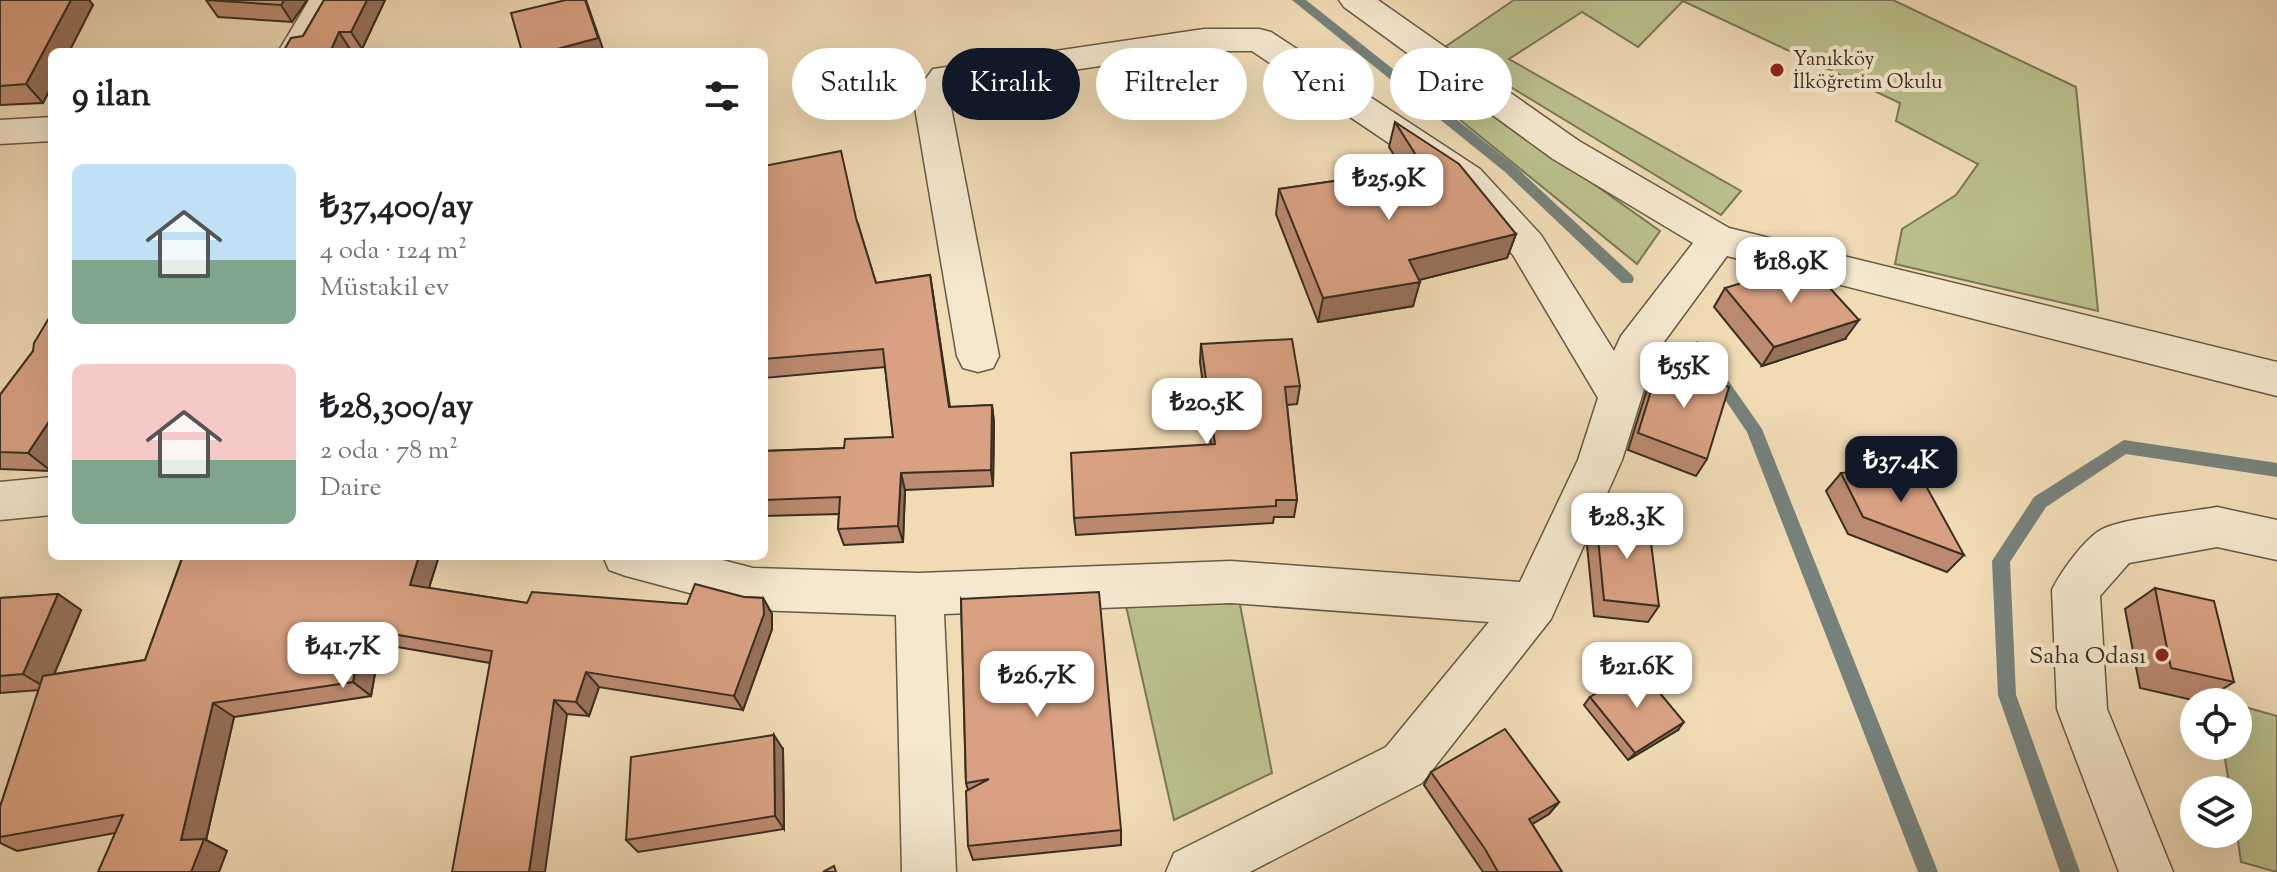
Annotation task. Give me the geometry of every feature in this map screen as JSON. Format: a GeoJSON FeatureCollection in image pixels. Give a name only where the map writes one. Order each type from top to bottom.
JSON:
{"type":"FeatureCollection","features":[{"type":"Feature","properties":{"kind":"street"},"geometry":{"type":"LineString","coordinates":[[297,48],[326,0]]}},
{"type":"Feature","properties":{"kind":"street"},"geometry":{"type":"LineString","coordinates":[[1356,0],[1566,150],[1718,239],[2277,379]]}},
{"type":"Feature","properties":{"kind":"street"},"geometry":{"type":"LineString","coordinates":[[978,356],[931,96],[945,77],[1204,40],[1259,40],[1467,178],[1527,245],[1620,396]]}},
{"type":"Feature","properties":{"kind":"street"},"geometry":{"type":"LineString","coordinates":[[0,132],[48,129]]}},
{"type":"Feature","properties":{"kind":"street"},"geometry":{"type":"LineString","coordinates":[[1193,872],[1404,765],[1534,604],[1600,460],[1636,348],[1718,239]]}},
{"type":"Feature","properties":{"kind":"street"},"geometry":{"type":"LineString","coordinates":[[0,501],[48,496]]}},
{"type":"Feature","properties":{"kind":"street"},"geometry":{"type":"LineString","coordinates":[[2146,872],[2082,709],[2076,590],[2115,545],[2217,527],[2277,540]]}},
{"type":"Feature","properties":{"kind":"street"},"geometry":{"type":"LineString","coordinates":[[641,560],[753,589],[919,594],[1231,582],[1534,604]]}},
{"type":"Feature","properties":{"kind":"street"},"geometry":{"type":"LineString","coordinates":[[919,594],[929,872]]}},
{"type":"Feature","properties":{"kind":"green space"},"geometry":{"type":"Polygon","coordinates":[[[1514,0],[1893,0],[2076,87],[2098,311],[1895,264],[1902,229],[1956,195],[1978,164],[1896,121],[1900,103],[1683,1],[1638,47],[1582,12],[1512,57],[1512,48],[1445,47],[1514,0]]]}},
{"type":"Feature","properties":{"kind":"green space"},"geometry":{"type":"Polygon","coordinates":[[[1512,61],[1741,191],[1721,215],[1512,88],[1512,61]]]}},
{"type":"Feature","properties":{"kind":"green space"},"geometry":{"type":"Polygon","coordinates":[[[1460,120],[1504,120],[1660,231],[1637,264],[1460,120]]]}},
{"type":"Feature","properties":{"kind":"green space"},"geometry":{"type":"Polygon","coordinates":[[[1238,594],[1272,773],[1174,820],[1124,597],[1238,594]]]}},
{"type":"Feature","properties":{"kind":"green space"},"geometry":{"type":"Polygon","coordinates":[[[2252,709],[2277,716],[2277,872],[2241,862],[2239,848],[2252,848],[2252,776],[2228,776],[2225,760],[2252,760],[2252,709]]]}},
{"type":"Feature","properties":{"kind":"building"},"geometry":{"type":"Polygon","coordinates":[[[0,0],[71,0],[26,84],[0,86],[0,0]]]}},
{"type":"Feature","properties":{"kind":"building"},"geometry":{"type":"Polygon","coordinates":[[[206,0],[284,0],[281,5],[206,0]]]}},
{"type":"Feature","properties":{"kind":"building"},"geometry":{"type":"Polygon","coordinates":[[[324,0],[367,0],[351,32],[339,32],[332,48],[285,48],[291,38],[303,36],[324,0]]]}},
{"type":"Feature","properties":{"kind":"building"},"geometry":{"type":"Polygon","coordinates":[[[566,0],[585,0],[598,38],[561,48],[521,48],[511,13],[566,0]]]}},
{"type":"Feature","properties":{"kind":"building"},"geometry":{"type":"Polygon","coordinates":[[[1395,122],[1459,164],[1516,234],[1409,260],[1420,282],[1323,298],[1279,189],[1424,168],[1395,122]]]}},
{"type":"Feature","properties":{"kind":"building"},"geometry":{"type":"Polygon","coordinates":[[[841,151],[856,218],[876,283],[930,275],[949,407],[992,405],[991,470],[901,473],[898,526],[838,529],[840,497],[768,500],[768,451],[844,448],[845,439],[893,437],[883,349],[768,359],[768,165],[841,151]]]}},
{"type":"Feature","properties":{"kind":"building"},"geometry":{"type":"Polygon","coordinates":[[[1807,263],[1859,320],[1774,347],[1725,288],[1807,263]]]}},
{"type":"Feature","properties":{"kind":"building"},"geometry":{"type":"Polygon","coordinates":[[[48,320],[48,423],[28,453],[0,452],[0,395],[33,351],[34,343],[48,320]]]}},
{"type":"Feature","properties":{"kind":"building"},"geometry":{"type":"Polygon","coordinates":[[[1292,339],[1300,386],[1285,387],[1297,500],[1276,500],[1276,506],[1074,518],[1071,453],[1215,444],[1201,344],[1292,339]]]}},
{"type":"Feature","properties":{"kind":"building"},"geometry":{"type":"Polygon","coordinates":[[[1660,362],[1729,387],[1707,459],[1638,433],[1660,362]]]}},
{"type":"Feature","properties":{"kind":"building"},"geometry":{"type":"Polygon","coordinates":[[[1915,466],[1964,555],[1863,517],[1841,473],[1915,466]]]}},
{"type":"Feature","properties":{"kind":"building"},"geometry":{"type":"Polygon","coordinates":[[[1603,515],[1648,519],[1659,606],[1604,600],[1597,528],[1603,515]]]}},
{"type":"Feature","properties":{"kind":"building"},"geometry":{"type":"Polygon","coordinates":[[[182,560],[418,560],[410,585],[527,603],[532,592],[687,604],[695,584],[744,597],[763,598],[764,614],[734,696],[586,672],[576,702],[554,700],[529,872],[452,872],[492,651],[363,629],[353,682],[213,703],[181,840],[204,839],[191,872],[98,872],[123,815],[0,837],[0,807],[43,676],[145,660],[182,560]]]}},
{"type":"Feature","properties":{"kind":"building"},"geometry":{"type":"Polygon","coordinates":[[[2155,588],[2214,601],[2234,682],[2171,668],[2155,588]]]}},
{"type":"Feature","properties":{"kind":"building"},"geometry":{"type":"Polygon","coordinates":[[[1099,592],[1121,830],[968,846],[966,791],[989,779],[966,783],[961,599],[1099,592]]]}},
{"type":"Feature","properties":{"kind":"building"},"geometry":{"type":"Polygon","coordinates":[[[58,594],[23,674],[0,676],[0,598],[58,594]]]}},
{"type":"Feature","properties":{"kind":"building"},"geometry":{"type":"Polygon","coordinates":[[[1639,668],[1684,722],[1635,753],[1590,697],[1639,668]]]}},
{"type":"Feature","properties":{"kind":"building"},"geometry":{"type":"Polygon","coordinates":[[[1505,729],[1559,802],[1529,819],[1562,872],[1498,872],[1431,772],[1505,729]]]}},
{"type":"Feature","properties":{"kind":"building"},"geometry":{"type":"Polygon","coordinates":[[[774,735],[775,816],[626,840],[631,757],[774,735]]]}},
{"type":"Feature","properties":{"kind":"waterway"},"geometry":{"type":"LineString","coordinates":[[1298,0],[1510,169],[1627,279]]}},
{"type":"Feature","properties":{"kind":"waterway"},"geometry":{"type":"LineString","coordinates":[[1697,347],[1754,429],[1928,872]]}},
{"type":"Feature","properties":{"kind":"waterway"},"geometry":{"type":"LineString","coordinates":[[2070,872],[2007,695],[2001,561],[2040,502],[2124,447],[2277,470]]}},
{"type":"Feature","properties":{"kind":"place","name":"Yanıkköy İlköğretim Okulu"},"geometry":{"type":"Point","coordinates":[1777,70]}},
{"type":"Feature","properties":{"kind":"place","name":"Saha Odası"},"geometry":{"type":"Point","coordinates":[2162,655]}}]}
